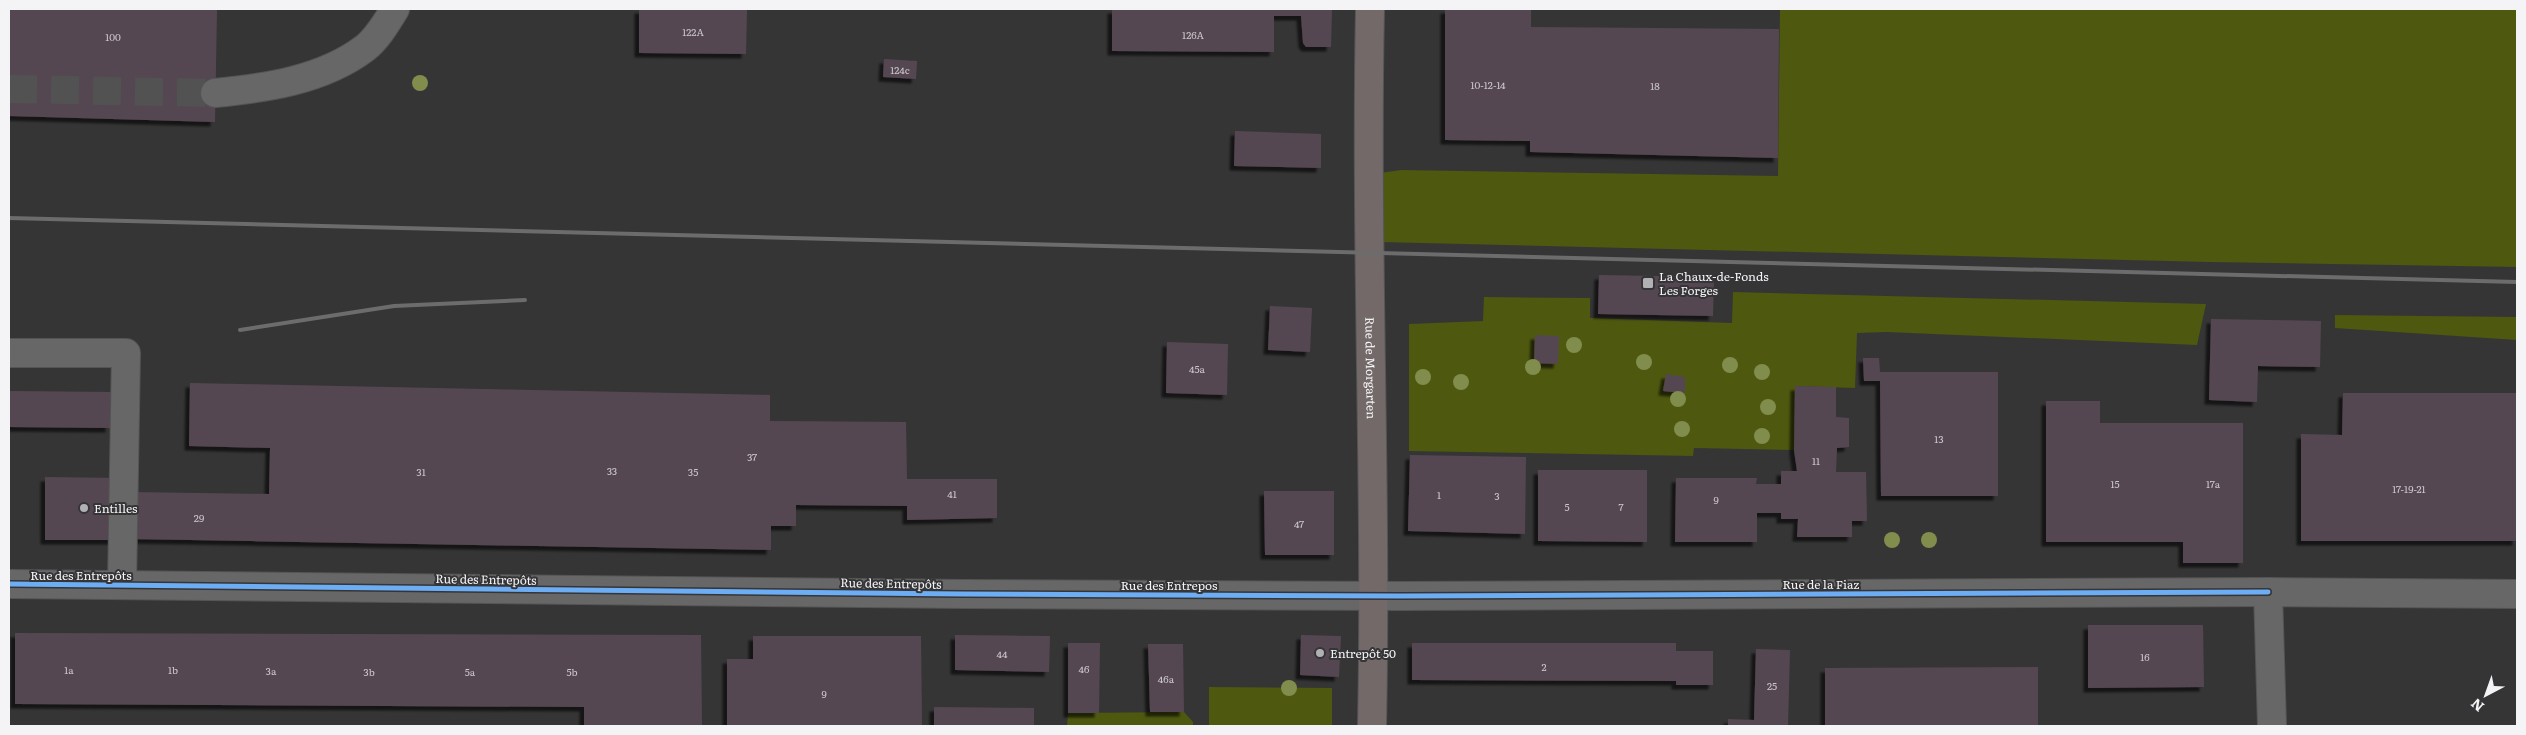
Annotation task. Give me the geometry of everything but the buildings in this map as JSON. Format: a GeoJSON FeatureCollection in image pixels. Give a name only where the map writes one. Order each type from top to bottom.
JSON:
{"type":"FeatureCollection","features":[{"type":"Feature","properties":{"kind":"main road","name":"Rue de Morgarten"},"geometry":{"type":"LineString","coordinates":[[1370,9],[1368,101],[1374,596],[1372,726]]}},
{"type":"Feature","properties":{"kind":"street"},"geometry":{"type":"LineString","coordinates":[[215,93],[256,89],[294,80],[341,63],[366,48],[395,9]]}},
{"type":"Feature","properties":{"kind":"street"},"geometry":{"type":"LineString","coordinates":[[9,353],[126,353],[122,585]]}},
{"type":"Feature","properties":{"kind":"street","name":"Rue des Entrepôts"},"geometry":{"type":"LineString","coordinates":[[9,584],[963,594]]}},
{"type":"Feature","properties":{"kind":"street"},"geometry":{"type":"LineString","coordinates":[[2268,592],[2272,726]]}},
{"type":"Feature","properties":{"kind":"street","name":"Rue de la Fiaz"},"geometry":{"type":"LineString","coordinates":[[1374,596],[2268,592],[2517,594]]}},
{"type":"Feature","properties":{"kind":"street","name":"Rue des Entrepos"},"geometry":{"type":"LineString","coordinates":[[963,594],[1374,596]]}},
{"type":"Feature","properties":{"kind":"green space"},"geometry":{"type":"Polygon","coordinates":[[[1780,9],[2517,9],[2517,267],[2210,262],[1380,242],[1380,173],[1401,170],[1778,176],[1780,9]]]}},
{"type":"Feature","properties":{"kind":"green space"},"geometry":{"type":"Polygon","coordinates":[[[1733,292],[2206,304],[2197,345],[1886,332],[1857,333],[1855,388],[1795,386],[1794,450],[1694,448],[1693,456],[1409,451],[1409,324],[1483,321],[1484,297],[1590,298],[1590,318],[1732,323],[1733,292]]]}},
{"type":"Feature","properties":{"kind":"green space"},"geometry":{"type":"Polygon","coordinates":[[[2335,315],[2517,317],[2517,340],[2335,328],[2335,315]]]}},
{"type":"Feature","properties":{"kind":"green space"},"geometry":{"type":"Polygon","coordinates":[[[1209,687],[1332,688],[1332,726],[1209,726],[1209,687]]]}},
{"type":"Feature","properties":{"kind":"green space"},"geometry":{"type":"Polygon","coordinates":[[[1184,712],[1193,722],[1193,726],[1067,726],[1068,713],[1184,712]]]}},
{"type":"Feature","properties":{"kind":"tunnel"},"geometry":{"type":"LineString","coordinates":[[9,89],[215,93]]}},
{"type":"Feature","properties":{"kind":"railway"},"geometry":{"type":"LineString","coordinates":[[9,218],[2517,282]]}},
{"type":"Feature","properties":{"kind":"railway"},"geometry":{"type":"LineString","coordinates":[[240,330],[394,306],[525,300]]}},
{"type":"Feature","properties":{"kind":"cycle path"},"geometry":{"type":"LineString","coordinates":[[9,584],[963,594],[1400,596],[2268,592]]}},
{"type":"Feature","properties":{"kind":"place","name":"La Chaux-de-Fonds Les Forges"},"geometry":{"type":"Point","coordinates":[1648,283]}},
{"type":"Feature","properties":{"kind":"place","name":"Entilles"},"geometry":{"type":"Point","coordinates":[84,508]}},
{"type":"Feature","properties":{"kind":"place","name":"Entrepôt 50"},"geometry":{"type":"Point","coordinates":[1320,653]}}]}
